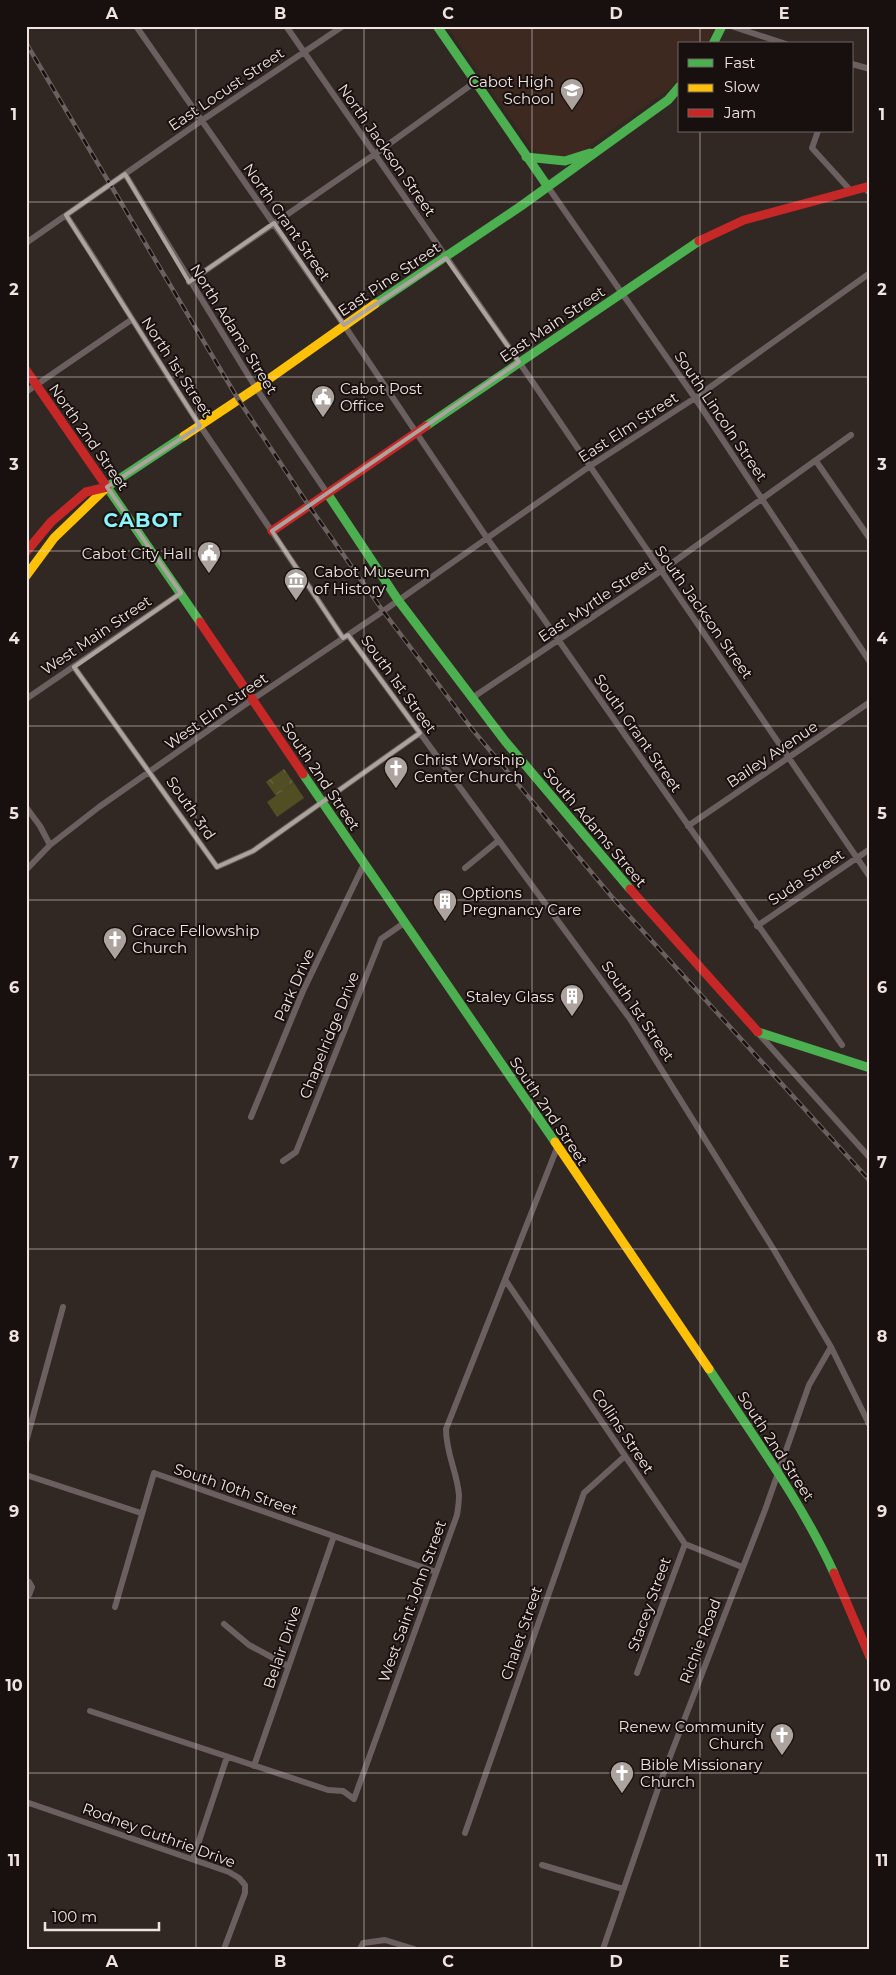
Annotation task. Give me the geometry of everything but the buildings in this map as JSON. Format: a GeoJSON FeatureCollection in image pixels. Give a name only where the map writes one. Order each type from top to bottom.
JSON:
{"type":"FeatureCollection","features":[{"type":"Feature","properties":{"kind":"main road"},"geometry":{"type":"LineString","coordinates":[[437,26],[548,187]]}},
{"type":"Feature","properties":{"kind":"main road"},"geometry":{"type":"LineString","coordinates":[[714,42],[722,26]]}},
{"type":"Feature","properties":{"kind":"main road","name":"East Pine Street"},"geometry":{"type":"LineString","coordinates":[[107,487],[256,388],[344,325],[446,258],[548,187],[668,100],[678,88]]}},
{"type":"Feature","properties":{"kind":"main road"},"geometry":{"type":"LineString","coordinates":[[526,156],[565,161],[597,151]]}},
{"type":"Feature","properties":{"kind":"main road","name":"East Main Street"},"geometry":{"type":"LineString","coordinates":[[272,530],[697,242],[744,220],[851,191],[868,189]]}},
{"type":"Feature","properties":{"kind":"main road","name":"North 2nd Street"},"geometry":{"type":"LineString","coordinates":[[26,370],[182,593]]}},
{"type":"Feature","properties":{"kind":"main road"},"geometry":{"type":"LineString","coordinates":[[26,552],[50,522],[86,492],[107,487]]}},
{"type":"Feature","properties":{"kind":"main road"},"geometry":{"type":"LineString","coordinates":[[26,576],[37,558],[64,528],[95,501],[107,487]]}},
{"type":"Feature","properties":{"kind":"main road","name":"South Adams Street"},"geometry":{"type":"LineString","coordinates":[[327,493],[398,600],[505,741],[584,836],[756,1031]]}},
{"type":"Feature","properties":{"kind":"main road","name":"South 2nd Street"},"geometry":{"type":"LineString","coordinates":[[182,593],[321,802],[650,1281],[778,1473],[817,1536],[845,1596],[870,1657]]}},
{"type":"Feature","properties":{"kind":"main road"},"geometry":{"type":"LineString","coordinates":[[756,1031],[870,1068]]}},
{"type":"Feature","properties":{"kind":"street","name":"North Grant Street"},"geometry":{"type":"LineString","coordinates":[[136,26],[200,121],[344,325],[415,433]]}},
{"type":"Feature","properties":{"kind":"street","name":"North Jackson Street"},"geometry":{"type":"LineString","coordinates":[[286,26],[519,362]]}},
{"type":"Feature","properties":{"kind":"street","name":"East Locust Street"},"geometry":{"type":"LineString","coordinates":[[26,243],[200,121],[343,26]]}},
{"type":"Feature","properties":{"kind":"street"},"geometry":{"type":"LineString","coordinates":[[731,26],[780,42]]}},
{"type":"Feature","properties":{"kind":"street"},"geometry":{"type":"LineString","coordinates":[[854,65],[870,70]]}},
{"type":"Feature","properties":{"kind":"street"},"geometry":{"type":"LineString","coordinates":[[189,282],[375,154],[475,82]]}},
{"type":"Feature","properties":{"kind":"street"},"geometry":{"type":"LineString","coordinates":[[818,132],[812,148],[851,191]]}},
{"type":"Feature","properties":{"kind":"street","name":"North Adams Street"},"geometry":{"type":"LineString","coordinates":[[124,174],[256,388],[327,493]]}},
{"type":"Feature","properties":{"kind":"street","name":"South Lincoln Street"},"geometry":{"type":"LineString","coordinates":[[548,187],[695,398],[870,662]]}},
{"type":"Feature","properties":{"kind":"street","name":"North 1st Street"},"geometry":{"type":"LineString","coordinates":[[66,216],[105,273],[131,320],[200,426],[272,530]]}},
{"type":"Feature","properties":{"kind":"street","name":"East Elm Street"},"geometry":{"type":"LineString","coordinates":[[398,600],[590,466],[695,398],[870,273]]}},
{"type":"Feature","properties":{"kind":"street"},"geometry":{"type":"LineString","coordinates":[[26,392],[131,320]]}},
{"type":"Feature","properties":{"kind":"street","name":"South Jackson Street"},"geometry":{"type":"LineString","coordinates":[[519,362],[660,572],[789,756],[870,876]]}},
{"type":"Feature","properties":{"kind":"street","name":"South Grant Street"},"geometry":{"type":"LineString","coordinates":[[415,433],[757,926],[842,1045]]}},
{"type":"Feature","properties":{"kind":"street","name":"East Myrtle Street"},"geometry":{"type":"LineString","coordinates":[[472,698],[660,572],[763,500],[851,435]]}},
{"type":"Feature","properties":{"kind":"street"},"geometry":{"type":"LineString","coordinates":[[816,461],[870,539]]}},
{"type":"Feature","properties":{"kind":"street","name":"South 1st Street"},"geometry":{"type":"LineString","coordinates":[[272,530],[346,636],[461,787],[498,841],[630,1019],[770,1242],[831,1347],[870,1426]]}},
{"type":"Feature","properties":{"kind":"street","name":"West Main Street"},"geometry":{"type":"LineString","coordinates":[[26,699],[182,593]]}},
{"type":"Feature","properties":{"kind":"street","name":"West Elm Street"},"geometry":{"type":"LineString","coordinates":[[26,870],[50,846],[99,807],[398,600]]}},
{"type":"Feature","properties":{"kind":"street","name":"South 3rd"},"geometry":{"type":"LineString","coordinates":[[74,667],[217,866],[253,851],[321,802]]}},
{"type":"Feature","properties":{"kind":"street","name":"Bailey Avenue"},"geometry":{"type":"LineString","coordinates":[[688,826],[870,702]]}},
{"type":"Feature","properties":{"kind":"street"},"geometry":{"type":"LineString","coordinates":[[321,802],[420,733]]}},
{"type":"Feature","properties":{"kind":"street"},"geometry":{"type":"LineString","coordinates":[[26,807],[50,846]]}},
{"type":"Feature","properties":{"kind":"street"},"geometry":{"type":"LineString","coordinates":[[465,868],[498,841]]}},
{"type":"Feature","properties":{"kind":"street","name":"Suda Street"},"geometry":{"type":"LineString","coordinates":[[757,926],[870,849]]}},
{"type":"Feature","properties":{"kind":"street","name":"Park Drive"},"geometry":{"type":"LineString","coordinates":[[251,1117],[303,991],[364,864]]}},
{"type":"Feature","properties":{"kind":"street","name":"Chapelridge Drive"},"geometry":{"type":"LineString","coordinates":[[283,1161],[296,1152],[380,939],[404,923]]}},
{"type":"Feature","properties":{"kind":"street","name":"South Adams Street"},"geometry":{"type":"LineString","coordinates":[[756,1031],[870,1158]]}},
{"type":"Feature","properties":{"kind":"street","name":"West Saint John Street"},"geometry":{"type":"LineString","coordinates":[[90,1711],[328,1790],[343,1791],[354,1799],[457,1515],[459,1497],[456,1476],[446,1442],[446,1429],[557,1148]]}},
{"type":"Feature","properties":{"kind":"street","name":"Collins Street"},"geometry":{"type":"LineString","coordinates":[[506,1281],[685,1544]]}},
{"type":"Feature","properties":{"kind":"street"},"geometry":{"type":"LineString","coordinates":[[26,1442],[63,1307]]}},
{"type":"Feature","properties":{"kind":"street","name":"Richie Road"},"geometry":{"type":"LineString","coordinates":[[605,1948],[623,1889],[661,1780],[778,1473],[809,1385],[831,1347]]}},
{"type":"Feature","properties":{"kind":"street","name":"Chalet Street"},"geometry":{"type":"LineString","coordinates":[[465,1833],[584,1493],[625,1456]]}},
{"type":"Feature","properties":{"kind":"street","name":"South 10th Street"},"geometry":{"type":"LineString","coordinates":[[141,1513],[154,1473],[436,1572]]}},
{"type":"Feature","properties":{"kind":"street"},"geometry":{"type":"LineString","coordinates":[[26,1475],[141,1513],[114,1607]]}},
{"type":"Feature","properties":{"kind":"street","name":"Belair Drive"},"geometry":{"type":"LineString","coordinates":[[254,1766],[334,1536]]}},
{"type":"Feature","properties":{"kind":"street"},"geometry":{"type":"LineString","coordinates":[[685,1544],[742,1566]]}},
{"type":"Feature","properties":{"kind":"street","name":"Stacey Street"},"geometry":{"type":"LineString","coordinates":[[637,1674],[685,1544]]}},
{"type":"Feature","properties":{"kind":"street"},"geometry":{"type":"LineString","coordinates":[[26,1580],[32,1587],[29,1595],[26,1596]]}},
{"type":"Feature","properties":{"kind":"street"},"geometry":{"type":"LineString","coordinates":[[224,1624],[249,1645],[288,1666]]}},
{"type":"Feature","properties":{"kind":"street"},"geometry":{"type":"LineString","coordinates":[[194,1859],[227,1757]]}},
{"type":"Feature","properties":{"kind":"street","name":"Rodney Guthrie Drive"},"geometry":{"type":"LineString","coordinates":[[26,1802],[194,1859],[240,1878],[245,1885],[242,1902],[224,1949]]}},
{"type":"Feature","properties":{"kind":"street"},"geometry":{"type":"LineString","coordinates":[[542,1865],[623,1889]]}},
{"type":"Feature","properties":{"kind":"street"},"geometry":{"type":"LineString","coordinates":[[360,1949],[364,1943],[385,1940],[414,1949]]}},
{"type":"Feature","properties":{"kind":"highlighted area"},"geometry":{"type":"Polygon","coordinates":[[[125,174],[189,282],[274,223],[344,325],[446,258],[519,362],[272,531],[343,638],[348,635],[420,733],[253,851],[217,867],[74,667],[181,593],[107,487],[200,426],[66,215],[125,174]]]}},
{"type":"Feature","properties":{"kind":"shaded area","name":"Cabot High School"},"geometry":{"type":"Polygon","coordinates":[[[447,26],[716,26],[708,42],[678,42],[678,82],[675,85],[578,154],[566,158],[542,155],[531,148],[447,26]]]}},
{"type":"Feature","properties":{"kind":"green space"},"geometry":{"type":"Polygon","coordinates":[[[284,769],[294,783],[276,796],[266,782],[284,769]]]}},
{"type":"Feature","properties":{"kind":"green space"},"geometry":{"type":"Polygon","coordinates":[[[294,783],[304,798],[277,817],[267,802],[294,783]]]}},
{"type":"Feature","properties":{"kind":"railway"},"geometry":{"type":"LineString","coordinates":[[26,43],[238,399],[309,506],[383,611],[472,729],[612,897],[870,1181]]}},
{"type":"Feature","properties":{"kind":"traffic: fast"},"geometry":{"type":"LineString","coordinates":[[437,26],[548,187]]}},
{"type":"Feature","properties":{"kind":"traffic: fast"},"geometry":{"type":"LineString","coordinates":[[714,42],[722,26]]}},
{"type":"Feature","properties":{"kind":"traffic: fast"},"geometry":{"type":"LineString","coordinates":[[375,304],[521,206],[668,100],[678,88]]}},
{"type":"Feature","properties":{"kind":"traffic: fast"},"geometry":{"type":"LineString","coordinates":[[526,157],[565,161],[590,153]]}},
{"type":"Feature","properties":{"kind":"traffic: fast"},"geometry":{"type":"LineString","coordinates":[[426,426],[699,241]]}},
{"type":"Feature","properties":{"kind":"traffic: fast"},"geometry":{"type":"LineString","coordinates":[[184,436],[107,487],[200,622]]}},
{"type":"Feature","properties":{"kind":"traffic: fast"},"geometry":{"type":"LineString","coordinates":[[327,493],[398,600],[505,741],[630,889]]}},
{"type":"Feature","properties":{"kind":"traffic: fast"},"geometry":{"type":"LineString","coordinates":[[303,774],[555,1142]]}},
{"type":"Feature","properties":{"kind":"traffic: fast"},"geometry":{"type":"LineString","coordinates":[[758,1032],[870,1068]]}},
{"type":"Feature","properties":{"kind":"traffic: fast"},"geometry":{"type":"LineString","coordinates":[[709,1369],[792,1494],[834,1573]]}},
{"type":"Feature","properties":{"kind":"traffic: slow"},"geometry":{"type":"LineString","coordinates":[[184,436],[375,304]]}},
{"type":"Feature","properties":{"kind":"traffic: slow"},"geometry":{"type":"LineString","coordinates":[[26,576],[54,538],[107,487]]}},
{"type":"Feature","properties":{"kind":"traffic: slow"},"geometry":{"type":"LineString","coordinates":[[555,1142],[709,1369]]}},
{"type":"Feature","properties":{"kind":"traffic: jam"},"geometry":{"type":"LineString","coordinates":[[699,241],[744,220],[870,186]]}},
{"type":"Feature","properties":{"kind":"traffic: jam"},"geometry":{"type":"LineString","coordinates":[[26,370],[107,487]]}},
{"type":"Feature","properties":{"kind":"traffic: jam"},"geometry":{"type":"LineString","coordinates":[[272,531],[426,426]]}},
{"type":"Feature","properties":{"kind":"traffic: jam"},"geometry":{"type":"LineString","coordinates":[[26,552],[51,522],[86,492],[107,487]]}},
{"type":"Feature","properties":{"kind":"traffic: jam"},"geometry":{"type":"LineString","coordinates":[[200,622],[303,774]]}},
{"type":"Feature","properties":{"kind":"traffic: jam"},"geometry":{"type":"LineString","coordinates":[[630,889],[758,1032]]}},
{"type":"Feature","properties":{"kind":"traffic: jam"},"geometry":{"type":"LineString","coordinates":[[834,1573],[870,1657]]}},
{"type":"Feature","properties":{"kind":"place","name":"Cabot High School"},"geometry":{"type":"Point","coordinates":[572,111]}},
{"type":"Feature","properties":{"kind":"place","name":"Cabot Post Office"},"geometry":{"type":"Point","coordinates":[323,418]}},
{"type":"Feature","properties":{"kind":"place","name":"Cabot City Hall"},"geometry":{"type":"Point","coordinates":[209,574]}},
{"type":"Feature","properties":{"kind":"place","name":"Cabot Museum of History"},"geometry":{"type":"Point","coordinates":[296,601]}},
{"type":"Feature","properties":{"kind":"place","name":"Christ Worship Center Church"},"geometry":{"type":"Point","coordinates":[396,789]}},
{"type":"Feature","properties":{"kind":"place","name":"Options Pregnancy Care"},"geometry":{"type":"Point","coordinates":[445,922]}},
{"type":"Feature","properties":{"kind":"place","name":"Grace Fellowship Church"},"geometry":{"type":"Point","coordinates":[115,960]}},
{"type":"Feature","properties":{"kind":"place","name":"Staley Glass"},"geometry":{"type":"Point","coordinates":[572,1017]}},
{"type":"Feature","properties":{"kind":"place","name":"Renew Community Church"},"geometry":{"type":"Point","coordinates":[782,1756]}},
{"type":"Feature","properties":{"kind":"place","name":"Bible Missionary Church"},"geometry":{"type":"Point","coordinates":[622,1794]}},
{"type":"Feature","properties":{"kind":"district","name":"CABOT"},"geometry":{"type":"Point","coordinates":[143,520]}}]}
